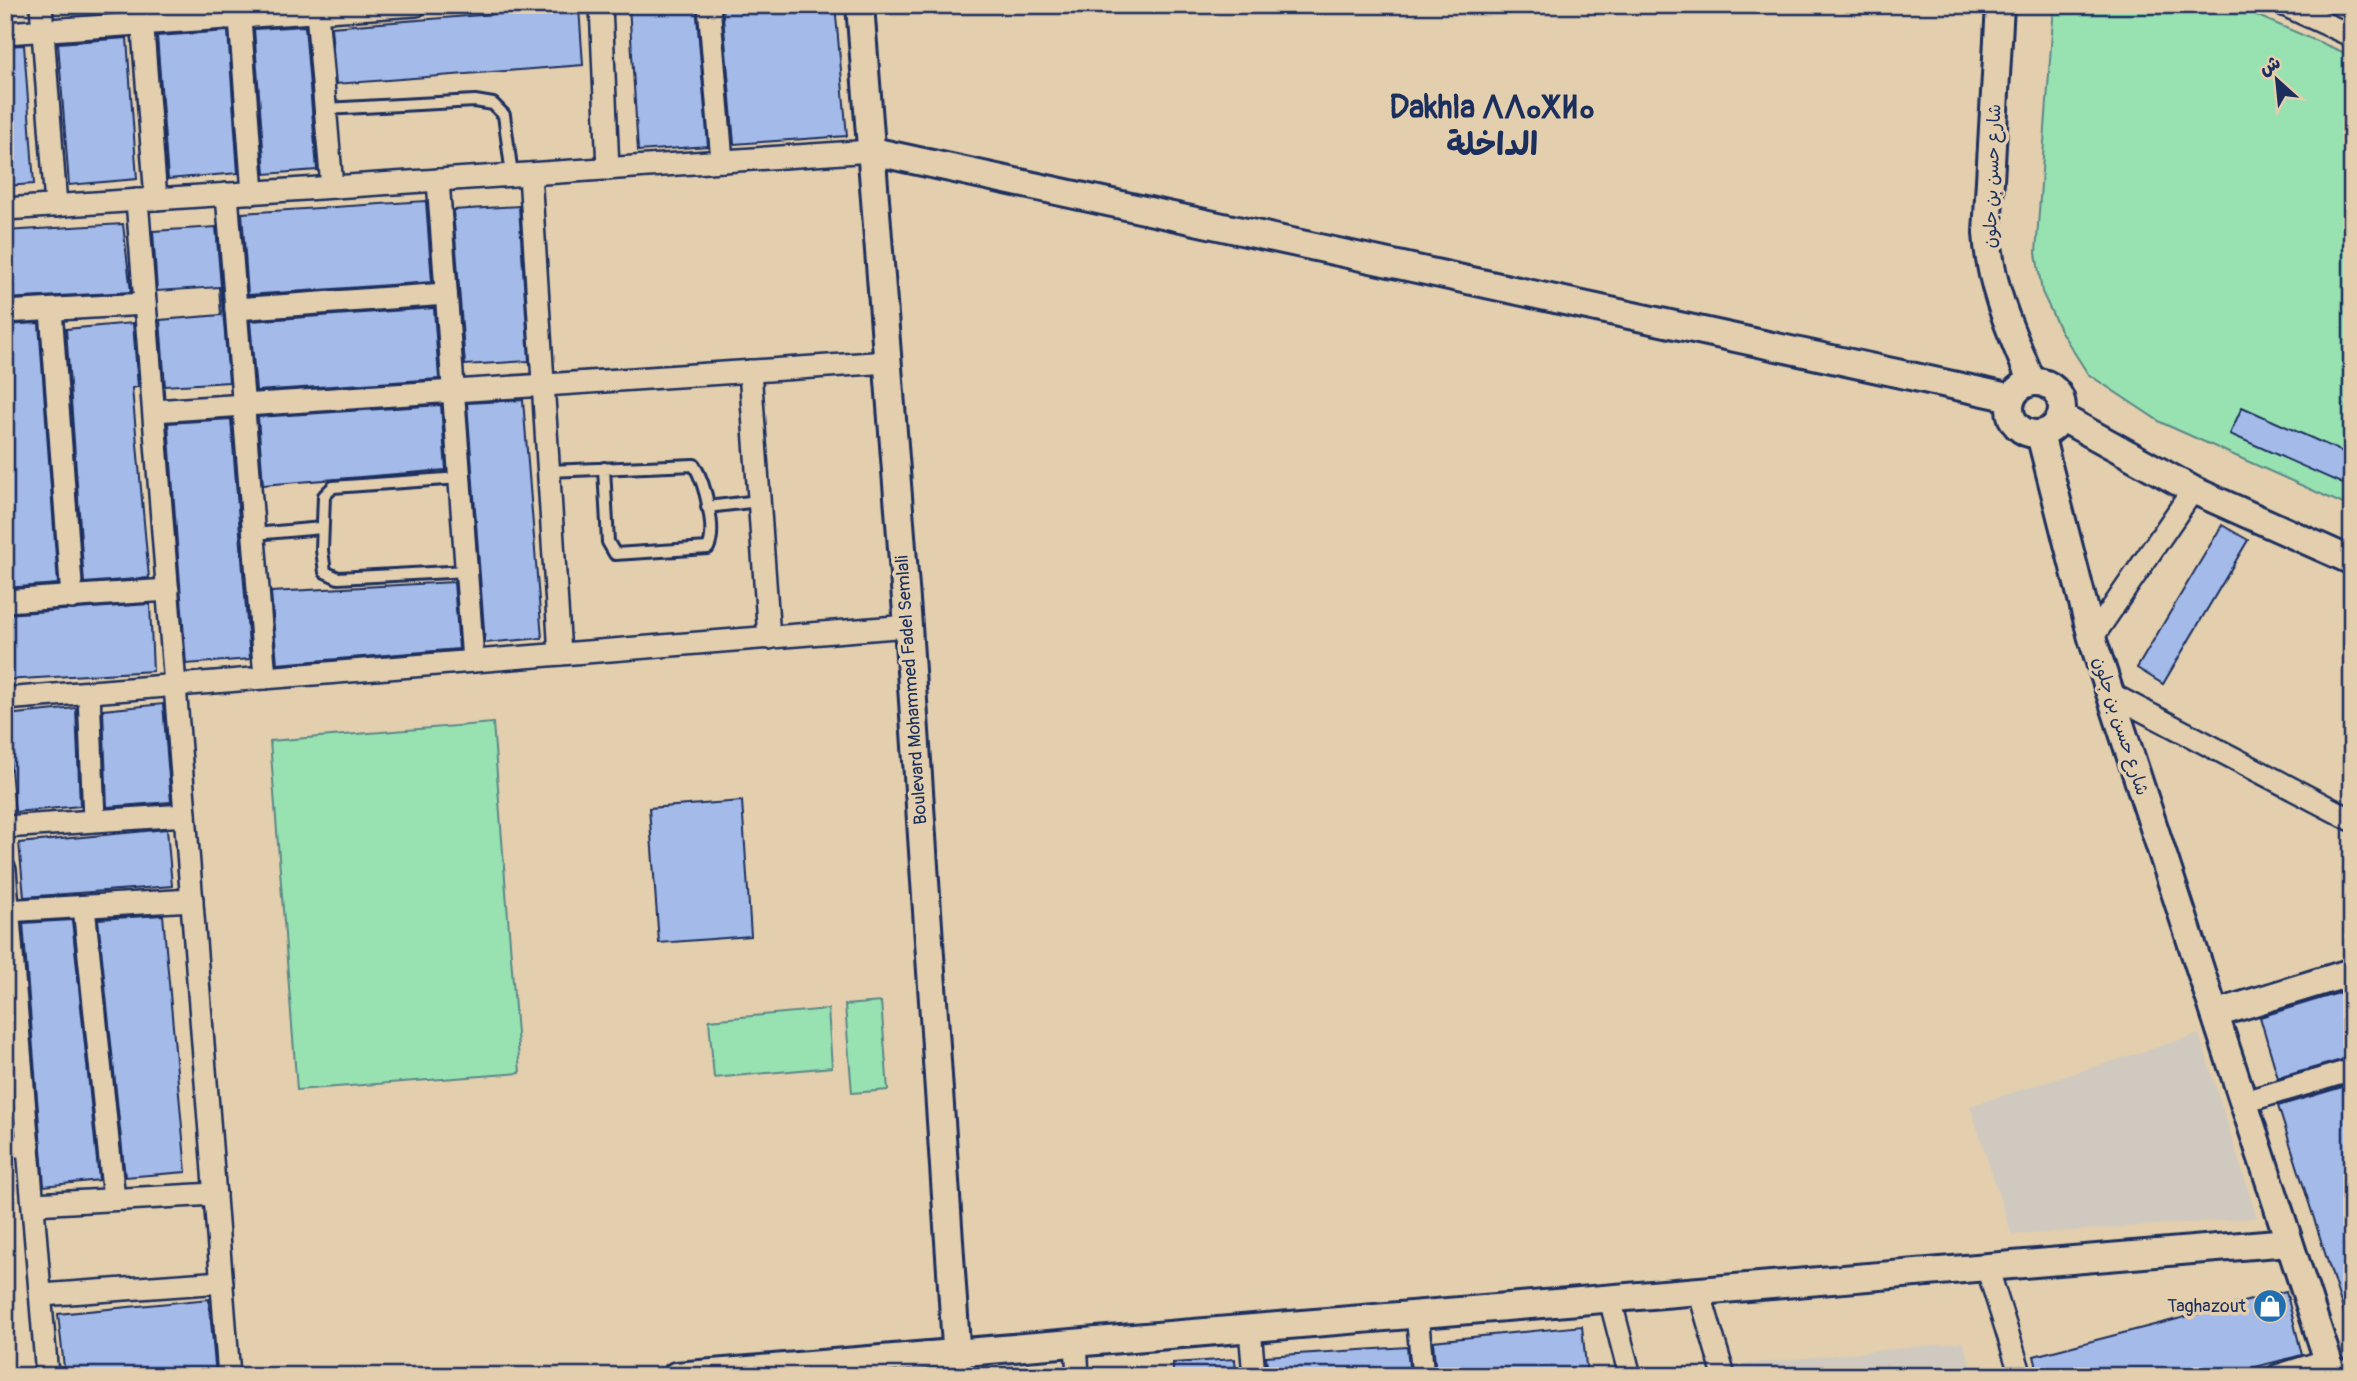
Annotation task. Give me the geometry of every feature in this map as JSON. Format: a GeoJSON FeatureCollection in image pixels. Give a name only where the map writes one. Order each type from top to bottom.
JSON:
{"type":"FeatureCollection","features":[{"type":"Feature","properties":{"kind":"street"},"geometry":{"type":"LineString","coordinates":[[41,5],[56,206]]}},
{"type":"Feature","properties":{"kind":"street"},"geometry":{"type":"LineString","coordinates":[[5,33],[43,31],[142,15],[240,11],[317,12],[412,5]]}},
{"type":"Feature","properties":{"kind":"street"},"geometry":{"type":"LineString","coordinates":[[601,5],[608,169]]}},
{"type":"Feature","properties":{"kind":"street"},"geometry":{"type":"LineString","coordinates":[[709,5],[722,161]]}},
{"type":"Feature","properties":{"kind":"street","name":"Boulevard Mohammed Fadel Semlali"},"geometry":{"type":"LineString","coordinates":[[860,5],[908,626],[957,1364]]}},
{"type":"Feature","properties":{"kind":"street","name":"شارع حسن بن جلون"},"geometry":{"type":"LineString","coordinates":[[2000,5],[1987,233],[1989,259],[2001,310],[2032,382]]}},
{"type":"Feature","properties":{"kind":"street"},"geometry":{"type":"LineString","coordinates":[[2284,5],[2352,36]]}},
{"type":"Feature","properties":{"kind":"street"},"geometry":{"type":"LineString","coordinates":[[240,11],[253,193]]}},
{"type":"Feature","properties":{"kind":"street"},"geometry":{"type":"LineString","coordinates":[[317,12],[332,187]]}},
{"type":"Feature","properties":{"kind":"street"},"geometry":{"type":"LineString","coordinates":[[142,15],[147,200],[145,304],[229,1376]]}},
{"type":"Feature","properties":{"kind":"street"},"geometry":{"type":"LineString","coordinates":[[5,209],[872,151],[2012,398]]}},
{"type":"Feature","properties":{"kind":"street"},"geometry":{"type":"LineString","coordinates":[[521,175],[543,385],[559,654]]}},
{"type":"Feature","properties":{"kind":"street"},"geometry":{"type":"LineString","coordinates":[[438,180],[473,661]]}},
{"type":"Feature","properties":{"kind":"street"},"geometry":{"type":"LineString","coordinates":[[227,194],[265,678]]}},
{"type":"Feature","properties":{"kind":"street"},"geometry":{"type":"LineString","coordinates":[[236,309],[446,294]]}},
{"type":"Feature","properties":{"kind":"street"},"geometry":{"type":"LineString","coordinates":[[5,312],[145,304]]}},
{"type":"Feature","properties":{"kind":"street"},"geometry":{"type":"LineString","coordinates":[[51,310],[72,598]]}},
{"type":"Feature","properties":{"kind":"street"},"geometry":{"type":"LineString","coordinates":[[154,411],[888,362]]}},
{"type":"Feature","properties":{"kind":"street"},"geometry":{"type":"LineString","coordinates":[[750,371],[769,638]]}},
{"type":"Feature","properties":{"kind":"street"},"geometry":{"type":"LineString","coordinates":[[2032,382],[2050,385],[2057,391],[2063,408],[2061,417],[2049,431],[2040,434],[2023,430],[2011,416],[2012,398],[2017,390],[2032,382]]}},
{"type":"Feature","properties":{"kind":"street"},"geometry":{"type":"LineString","coordinates":[[2061,417],[2193,491],[2352,561]]}},
{"type":"Feature","properties":{"kind":"street","name":"شارع حسن بن جلون"},"geometry":{"type":"LineString","coordinates":[[2040,434],[2092,638],[2289,1242],[2336,1370]]}},
{"type":"Feature","properties":{"kind":"street"},"geometry":{"type":"LineString","coordinates":[[2092,638],[2193,491]]}},
{"type":"Feature","properties":{"kind":"street"},"geometry":{"type":"LineString","coordinates":[[5,601],[168,590]]}},
{"type":"Feature","properties":{"kind":"street"},"geometry":{"type":"LineString","coordinates":[[5,699],[908,626]]}},
{"type":"Feature","properties":{"kind":"street"},"geometry":{"type":"LineString","coordinates":[[89,692],[94,820]]}},
{"type":"Feature","properties":{"kind":"street"},"geometry":{"type":"LineString","coordinates":[[2111,694],[2352,820]]}},
{"type":"Feature","properties":{"kind":"street"},"geometry":{"type":"LineString","coordinates":[[5,827],[185,815]]}},
{"type":"Feature","properties":{"kind":"street"},"geometry":{"type":"LineString","coordinates":[[5,870],[6,911],[29,1145],[47,1376]]}},
{"type":"Feature","properties":{"kind":"street"},"geometry":{"type":"LineString","coordinates":[[6,911],[192,900]]}},
{"type":"Feature","properties":{"kind":"street"},"geometry":{"type":"LineString","coordinates":[[84,906],[114,1199]]}},
{"type":"Feature","properties":{"kind":"street"},"geometry":{"type":"LineString","coordinates":[[2215,1014],[2352,972]]}},
{"type":"Feature","properties":{"kind":"street"},"geometry":{"type":"LineString","coordinates":[[2244,1102],[2352,1070]]}},
{"type":"Feature","properties":{"kind":"street"},"geometry":{"type":"LineString","coordinates":[[5,1147],[29,1145]]}},
{"type":"Feature","properties":{"kind":"street"},"geometry":{"type":"LineString","coordinates":[[34,1204],[215,1194]]}},
{"type":"Feature","properties":{"kind":"street"},"geometry":{"type":"LineString","coordinates":[[676,1376],[957,1364],[1076,1343],[2289,1242]]}},
{"type":"Feature","properties":{"kind":"street"},"geometry":{"type":"LineString","coordinates":[[1987,1267],[2021,1376]]}},
{"type":"Feature","properties":{"kind":"street"},"geometry":{"type":"LineString","coordinates":[[42,1294],[222,1282]]}},
{"type":"Feature","properties":{"kind":"street"},"geometry":{"type":"LineString","coordinates":[[1699,1291],[1724,1376]]}},
{"type":"Feature","properties":{"kind":"street"},"geometry":{"type":"LineString","coordinates":[[1610,1299],[1630,1376]]}},
{"type":"Feature","properties":{"kind":"street"},"geometry":{"type":"LineString","coordinates":[[1417,1314],[1423,1376]]}},
{"type":"Feature","properties":{"kind":"street"},"geometry":{"type":"LineString","coordinates":[[1250,1329],[1254,1376]]}},
{"type":"Feature","properties":{"kind":"street"},"geometry":{"type":"LineString","coordinates":[[1076,1343],[1078,1376]]}},
{"type":"Feature","properties":{"kind":"street"},"geometry":{"type":"LineString","coordinates":[[2277,1376],[2336,1370]]}},
{"type":"Feature","properties":{"kind":"lane"},"geometry":{"type":"LineString","coordinates":[[325,108],[475,101],[493,104],[504,115],[521,175]]}},
{"type":"Feature","properties":{"kind":"lane"},"geometry":{"type":"LineString","coordinates":[[549,471],[604,468],[694,466],[702,477],[713,538],[708,548],[615,554],[608,542],[604,468]]}},
{"type":"Feature","properties":{"kind":"lane"},"geometry":{"type":"LineString","coordinates":[[460,478],[333,487],[324,496],[322,528],[325,572],[330,576],[467,571]]}},
{"type":"Feature","properties":{"kind":"lane"},"geometry":{"type":"LineString","coordinates":[[707,507],[759,501]]}},
{"type":"Feature","properties":{"kind":"lane"},"geometry":{"type":"LineString","coordinates":[[254,534],[322,528]]}},
{"type":"Feature","properties":{"kind":"shaded area"},"geometry":{"type":"Polygon","coordinates":[[[2199,1034],[2257,1218],[2012,1235],[1970,1106],[2199,1034]]]}},
{"type":"Feature","properties":{"kind":"shaded area"},"geometry":{"type":"Polygon","coordinates":[[[1963,1342],[1974,1376],[1738,1376],[1735,1365],[1963,1342]]]}},
{"type":"Feature","properties":{"kind":"green space"},"geometry":{"type":"Polygon","coordinates":[[[2054,5],[2232,5],[2352,56],[2352,508],[2162,423],[2088,374],[2060,330],[2042,292],[2036,253],[2054,5]]]}},
{"type":"Feature","properties":{"kind":"green space"},"geometry":{"type":"Polygon","coordinates":[[[493,723],[520,1073],[297,1090],[270,741],[493,723]]]}},
{"type":"Feature","properties":{"kind":"green space"},"geometry":{"type":"Polygon","coordinates":[[[881,1002],[888,1090],[852,1093],[845,1005],[881,1002]]]}},
{"type":"Feature","properties":{"kind":"green space"},"geometry":{"type":"Polygon","coordinates":[[[828,1009],[832,1067],[714,1078],[709,1020],[828,1009]]]}},
{"type":"Feature","properties":{"kind":"building"},"geometry":{"type":"Polygon","coordinates":[[[629,5],[696,5],[708,146],[638,151],[629,5]]]}},
{"type":"Feature","properties":{"kind":"building"},"geometry":{"type":"Polygon","coordinates":[[[722,5],[835,5],[847,136],[734,144],[722,5]]]}},
{"type":"Feature","properties":{"kind":"building"},"geometry":{"type":"Polygon","coordinates":[[[579,7],[583,65],[336,84],[331,27],[579,7]]]}},
{"type":"Feature","properties":{"kind":"building"},"geometry":{"type":"Polygon","coordinates":[[[305,26],[317,170],[265,174],[254,29],[305,26]]]}},
{"type":"Feature","properties":{"kind":"building"},"geometry":{"type":"Polygon","coordinates":[[[228,31],[238,173],[168,179],[157,36],[228,31]]]}},
{"type":"Feature","properties":{"kind":"building"},"geometry":{"type":"Polygon","coordinates":[[[127,38],[137,179],[69,185],[58,43],[127,38]]]}},
{"type":"Feature","properties":{"kind":"building"},"geometry":{"type":"Polygon","coordinates":[[[24,45],[34,184],[5,186],[5,46],[24,45]]]}},
{"type":"Feature","properties":{"kind":"building"},"geometry":{"type":"Polygon","coordinates":[[[426,201],[432,282],[248,295],[242,213],[426,201]]]}},
{"type":"Feature","properties":{"kind":"building"},"geometry":{"type":"Polygon","coordinates":[[[519,206],[529,361],[465,365],[453,210],[519,206]]]}},
{"type":"Feature","properties":{"kind":"building"},"geometry":{"type":"Polygon","coordinates":[[[123,224],[131,292],[5,299],[5,231],[123,224]]]}},
{"type":"Feature","properties":{"kind":"building"},"geometry":{"type":"Polygon","coordinates":[[[216,227],[229,382],[165,386],[160,320],[221,315],[219,287],[157,291],[153,231],[216,227]]]}},
{"type":"Feature","properties":{"kind":"building"},"geometry":{"type":"Polygon","coordinates":[[[434,308],[439,379],[256,391],[250,321],[434,308]]]}},
{"type":"Feature","properties":{"kind":"building"},"geometry":{"type":"Polygon","coordinates":[[[39,323],[58,584],[5,588],[5,325],[39,323]]]}},
{"type":"Feature","properties":{"kind":"building"},"geometry":{"type":"Polygon","coordinates":[[[133,323],[138,387],[132,388],[149,578],[84,583],[66,329],[133,323]]]}},
{"type":"Feature","properties":{"kind":"building"},"geometry":{"type":"Polygon","coordinates":[[[523,400],[542,638],[485,643],[467,403],[523,400]]]}},
{"type":"Feature","properties":{"kind":"building"},"geometry":{"type":"Polygon","coordinates":[[[441,405],[446,470],[263,485],[258,417],[441,405]]]}},
{"type":"Feature","properties":{"kind":"building"},"geometry":{"type":"Polygon","coordinates":[[[2242,407],[2352,456],[2352,488],[2230,434],[2242,407]]]}},
{"type":"Feature","properties":{"kind":"building"},"geometry":{"type":"Polygon","coordinates":[[[231,419],[250,659],[186,664],[168,423],[231,419]]]}},
{"type":"Feature","properties":{"kind":"building"},"geometry":{"type":"Polygon","coordinates":[[[2222,525],[2248,540],[2163,684],[2137,668],[2222,525]]]}},
{"type":"Feature","properties":{"kind":"building"},"geometry":{"type":"Polygon","coordinates":[[[454,582],[459,649],[277,664],[271,592],[454,582]]]}},
{"type":"Feature","properties":{"kind":"building"},"geometry":{"type":"Polygon","coordinates":[[[150,604],[153,671],[5,680],[5,614],[150,604]]]}},
{"type":"Feature","properties":{"kind":"building"},"geometry":{"type":"Polygon","coordinates":[[[163,704],[171,802],[107,807],[103,710],[163,704]]]}},
{"type":"Feature","properties":{"kind":"building"},"geometry":{"type":"Polygon","coordinates":[[[76,708],[80,806],[15,812],[6,715],[76,708]]]}},
{"type":"Feature","properties":{"kind":"building"},"geometry":{"type":"Polygon","coordinates":[[[742,801],[751,936],[659,943],[649,808],[742,801]]]}},
{"type":"Feature","properties":{"kind":"building"},"geometry":{"type":"Polygon","coordinates":[[[167,829],[172,886],[24,897],[19,843],[167,829]]]}},
{"type":"Feature","properties":{"kind":"building"},"geometry":{"type":"Polygon","coordinates":[[[163,915],[186,1172],[125,1177],[98,919],[163,915]]]}},
{"type":"Feature","properties":{"kind":"building"},"geometry":{"type":"Polygon","coordinates":[[[72,920],[99,1180],[44,1186],[23,923],[72,920]]]}},
{"type":"Feature","properties":{"kind":"building"},"geometry":{"type":"Polygon","coordinates":[[[2352,989],[2352,1057],[2278,1078],[2260,1017],[2352,989]]]}},
{"type":"Feature","properties":{"kind":"building"},"geometry":{"type":"Polygon","coordinates":[[[5,1041],[13,1128],[5,1129],[5,1041]]]}},
{"type":"Feature","properties":{"kind":"building"},"geometry":{"type":"Polygon","coordinates":[[[2349,1085],[2352,1093],[2352,1325],[2348,1325],[2278,1106],[2349,1085]]]}},
{"type":"Feature","properties":{"kind":"building"},"geometry":{"type":"Polygon","coordinates":[[[2286,1291],[2302,1355],[2221,1376],[2039,1376],[2034,1356],[2286,1291]]]}},
{"type":"Feature","properties":{"kind":"building"},"geometry":{"type":"Polygon","coordinates":[[[209,1299],[216,1376],[65,1376],[58,1314],[209,1299]]]}},
{"type":"Feature","properties":{"kind":"building"},"geometry":{"type":"Polygon","coordinates":[[[1582,1326],[1587,1376],[1436,1376],[1433,1341],[1582,1326]]]}},
{"type":"Feature","properties":{"kind":"building"},"geometry":{"type":"Polygon","coordinates":[[[1407,1347],[1410,1376],[1268,1376],[1266,1356],[1407,1347]]]}},
{"type":"Feature","properties":{"kind":"building"},"geometry":{"type":"Polygon","coordinates":[[[1235,1359],[1236,1376],[1173,1376],[1173,1363],[1235,1359]]]}},
{"type":"Feature","properties":{"kind":"place","name":"Taghazout"},"geometry":{"type":"Point","coordinates":[2270,1306]}},
{"type":"Feature","properties":{"kind":"district","name":"Dakhla ⴷⴷⴰⵅⵍⴰ الداخلة"},"geometry":{"type":"Point","coordinates":[1492,126]}}]}
